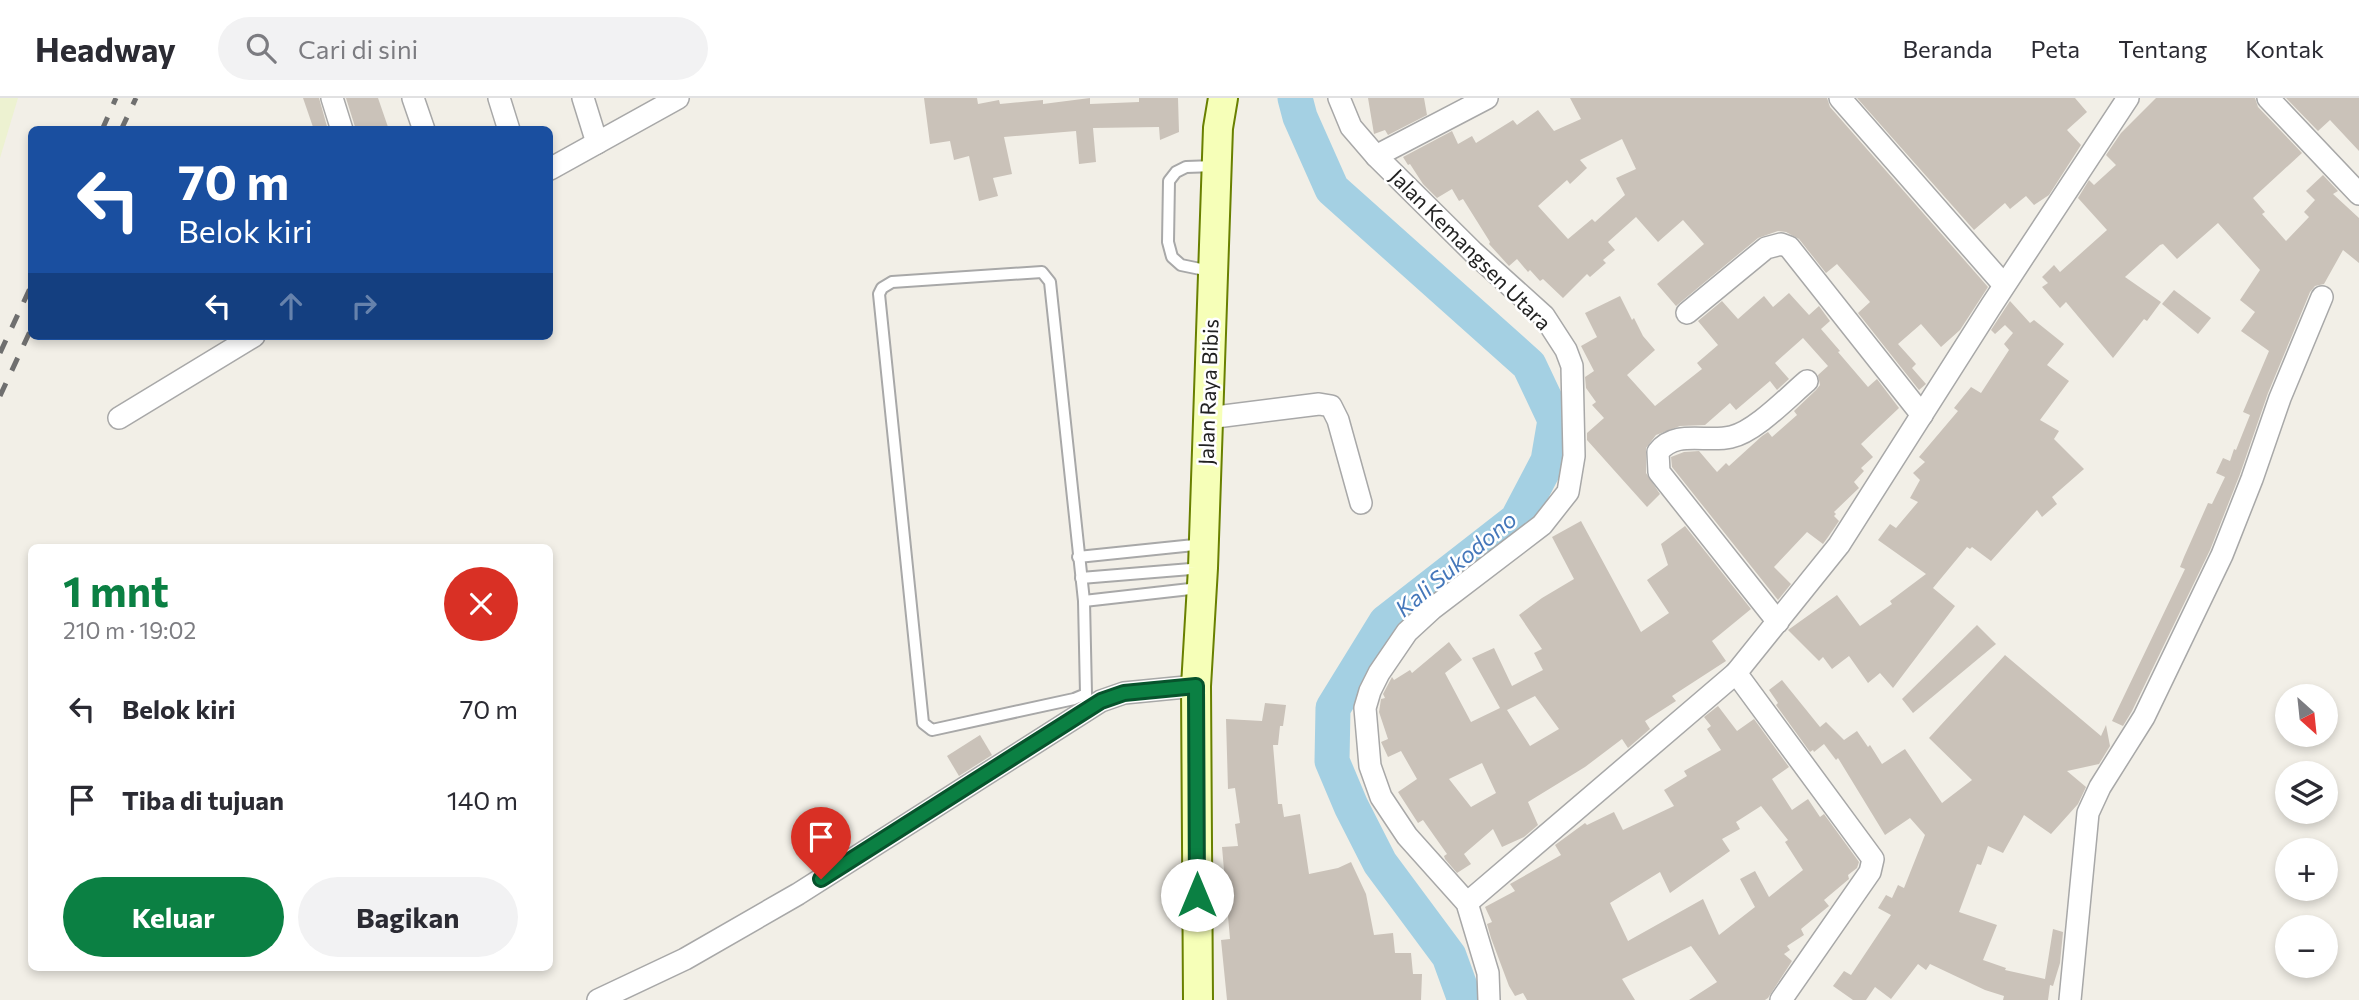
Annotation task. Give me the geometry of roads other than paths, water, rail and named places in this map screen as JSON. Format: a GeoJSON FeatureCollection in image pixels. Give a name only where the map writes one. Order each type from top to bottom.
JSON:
{"type":"FeatureCollection","features":[{"type":"Feature","properties":{"kind":"main road","name":"Jalan Raya Bibis"},"geometry":{"type":"LineString","coordinates":[[1198,1000],[1196,686],[1203,567],[1218,128],[1223,98]]}},
{"type":"Feature","properties":{"kind":"street"},"geometry":{"type":"LineString","coordinates":[[332,98],[341,126]]}},
{"type":"Feature","properties":{"kind":"street"},"geometry":{"type":"LineString","coordinates":[[413,98],[423,126]]}},
{"type":"Feature","properties":{"kind":"street"},"geometry":{"type":"LineString","coordinates":[[499,98],[508,126]]}},
{"type":"Feature","properties":{"kind":"street"},"geometry":{"type":"LineString","coordinates":[[583,98],[597,143]]}},
{"type":"Feature","properties":{"kind":"street","name":"Jalan Kemangsen Utara"},"geometry":{"type":"LineString","coordinates":[[1339,98],[1351,127],[1376,156],[1473,252],[1544,316],[1566,350],[1572,366],[1574,456],[1568,492],[1542,525],[1432,609],[1407,632],[1379,673],[1365,708],[1370,766],[1381,797],[1391,814],[1431,864],[1467,903]]}},
{"type":"Feature","properties":{"kind":"street"},"geometry":{"type":"LineString","coordinates":[[1376,156],[1487,98]]}},
{"type":"Feature","properties":{"kind":"street"},"geometry":{"type":"LineString","coordinates":[[1840,98],[2004,285]]}},
{"type":"Feature","properties":{"kind":"street"},"geometry":{"type":"LineString","coordinates":[[1489,1000],[1489,973],[1467,903],[1736,673],[1778,622],[1839,545],[2004,285],[2128,98]]}},
{"type":"Feature","properties":{"kind":"street"},"geometry":{"type":"LineString","coordinates":[[2268,98],[2359,194]]}},
{"type":"Feature","properties":{"kind":"street"},"geometry":{"type":"LineString","coordinates":[[553,167],[670,100]]}},
{"type":"Feature","properties":{"kind":"street"},"geometry":{"type":"LineString","coordinates":[[1687,313],[1766,248],[1781,244],[1789,247],[1922,415]]}},
{"type":"Feature","properties":{"kind":"street"},"geometry":{"type":"LineString","coordinates":[[2070,1000],[2088,813],[2100,787],[2144,717],[2222,555],[2280,397],[2322,298]]}},
{"type":"Feature","properties":{"kind":"street"},"geometry":{"type":"LineString","coordinates":[[119,418],[247,340]]}},
{"type":"Feature","properties":{"kind":"street"},"geometry":{"type":"LineString","coordinates":[[1778,622],[1659,472],[1658,452],[1664,444],[1676,439],[1732,437],[1761,421],[1807,381]]}},
{"type":"Feature","properties":{"kind":"street"},"geometry":{"type":"LineString","coordinates":[[1208,418],[1319,404],[1331,406],[1338,420],[1361,503]]}},
{"type":"Feature","properties":{"kind":"street"},"geometry":{"type":"LineString","coordinates":[[1736,673],[1873,859],[1870,872],[1781,1000]]}},
{"type":"Feature","properties":{"kind":"street"},"geometry":{"type":"LineString","coordinates":[[598,1000],[685,959],[798,894],[1101,701],[1124,693],[1196,686]]}},
{"type":"Feature","properties":{"kind":"lane"},"geometry":{"type":"LineString","coordinates":[[1213,272],[1181,265],[1172,257],[1168,242],[1169,181],[1176,172],[1186,167],[1217,166]]}},
{"type":"Feature","properties":{"kind":"lane"},"geometry":{"type":"LineString","coordinates":[[1042,272],[1050,282],[1081,578],[1086,694],[1074,699],[932,730],[923,723],[878,294],[882,288],[892,282],[1042,272]]}},
{"type":"Feature","properties":{"kind":"lane"},"geometry":{"type":"LineString","coordinates":[[1078,557],[1203,567]]}},
{"type":"Feature","properties":{"kind":"lane"},"geometry":{"type":"LineString","coordinates":[[1081,578],[1203,567]]}},
{"type":"Feature","properties":{"kind":"lane"},"geometry":{"type":"LineString","coordinates":[[1084,600],[1203,567]]}},
{"type":"Feature","properties":{"kind":"waterway","name":"Kali Sukodono"},"geometry":{"type":"LineString","coordinates":[[1295,98],[1300,117],[1332,189],[1529,365],[1555,420],[1548,461],[1517,520],[1386,622],[1333,708],[1332,761],[1351,806],[1380,863],[1449,956],[1465,1000]]}},
{"type":"Feature","properties":{"kind":"railway"},"geometry":{"type":"LineString","coordinates":[[104,126],[116,98]]}},
{"type":"Feature","properties":{"kind":"railway"},"geometry":{"type":"LineString","coordinates":[[123,126],[136,98]]}},
{"type":"Feature","properties":{"kind":"railway"},"geometry":{"type":"LineString","coordinates":[[0,353],[28,293]]}},
{"type":"Feature","properties":{"kind":"railway"},"geometry":{"type":"LineString","coordinates":[[0,396],[28,336]]}}]}
